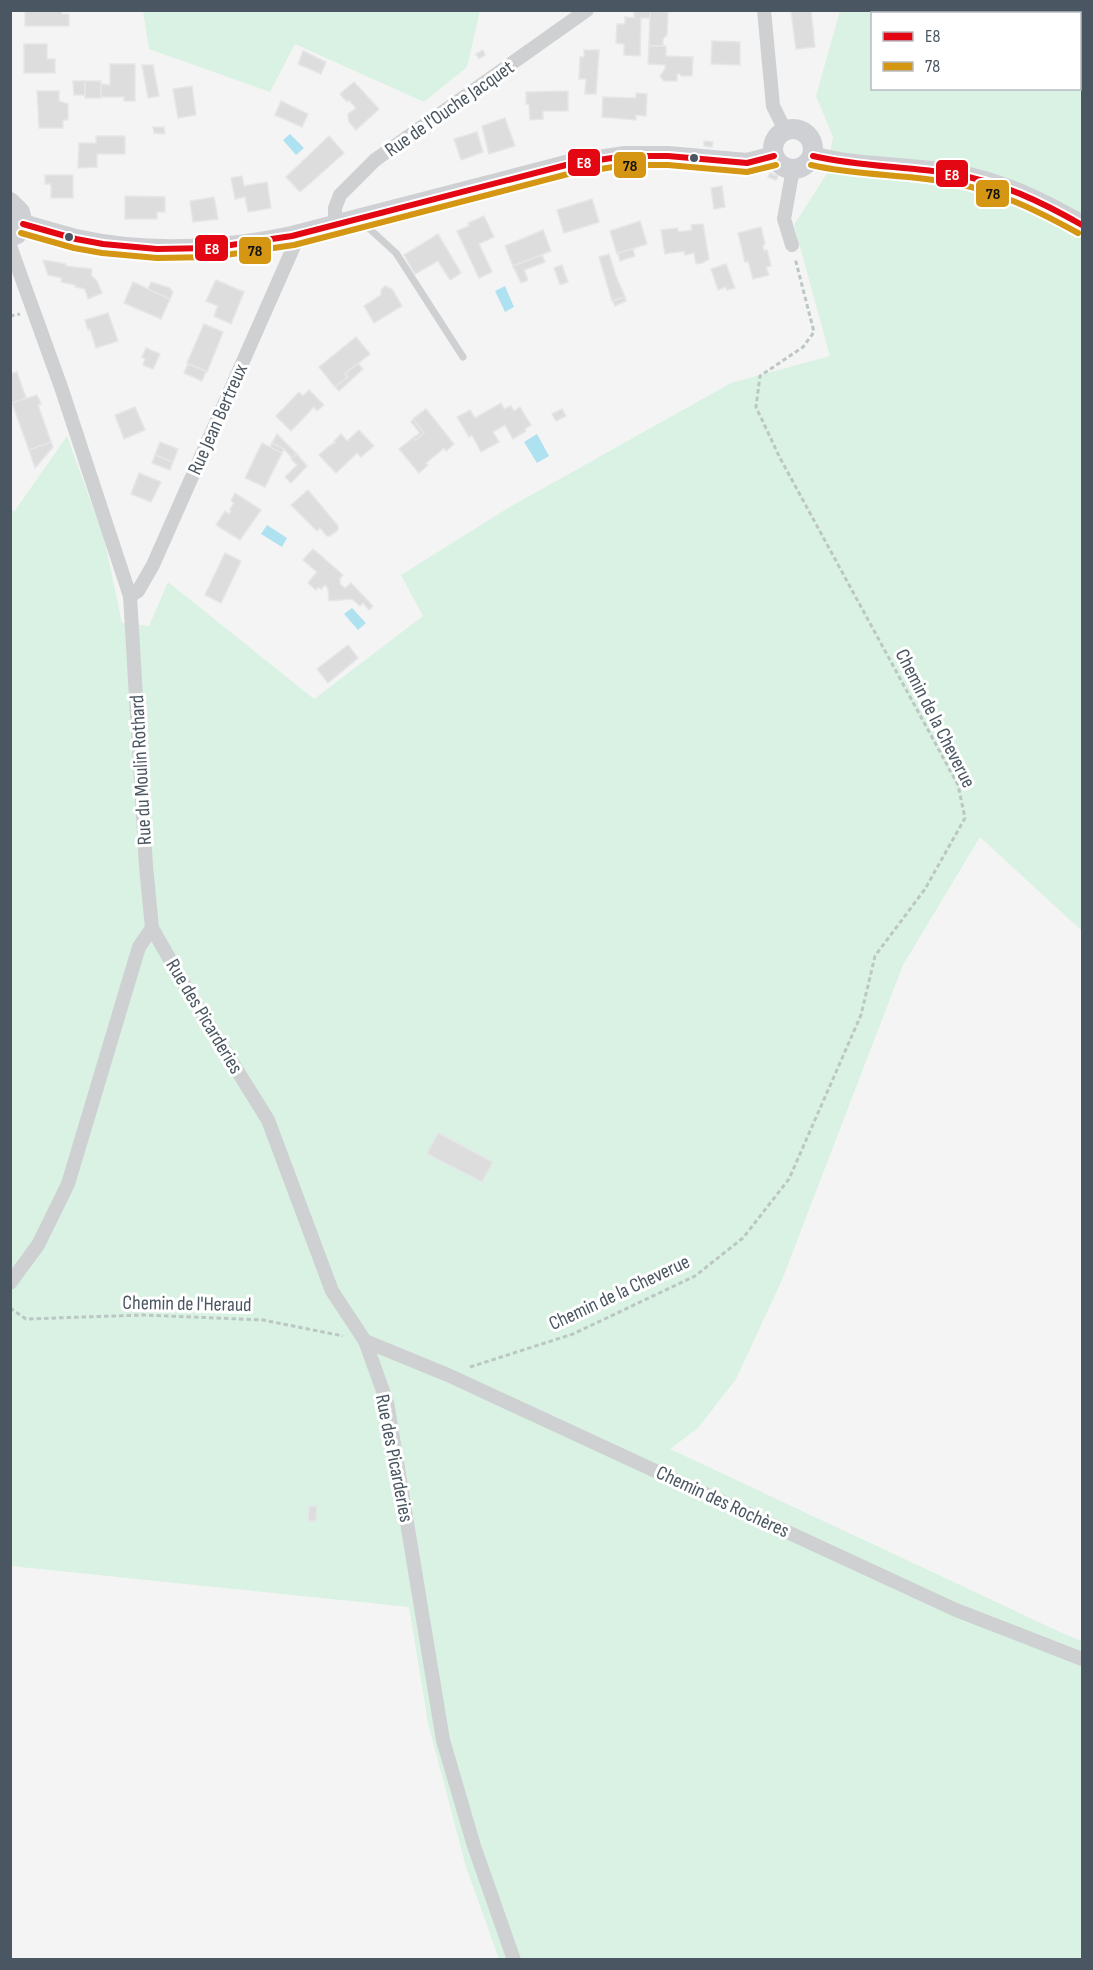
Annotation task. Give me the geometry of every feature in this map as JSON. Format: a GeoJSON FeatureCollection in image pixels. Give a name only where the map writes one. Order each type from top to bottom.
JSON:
{"type":"FeatureCollection","features":[{"type":"Feature","properties":{"kind":"main road"},"geometry":{"type":"LineString","coordinates":[[792,128],[802,130],[808,134],[814,147],[813,156],[801,168],[785,168],[774,156],[772,147],[774,140],[784,130],[792,128]]}},
{"type":"Feature","properties":{"kind":"main road"},"geometry":{"type":"LineString","coordinates":[[10,202],[20,212],[17,230],[132,248],[191,250],[258,243],[292,236],[566,165],[625,156],[668,156],[747,163],[774,156]]}},
{"type":"Feature","properties":{"kind":"main road"},"geometry":{"type":"LineString","coordinates":[[813,156],[833,162],[953,174],[995,184],[1040,201],[1083,225]]}},
{"type":"Feature","properties":{"kind":"street","name":"Rue de l'Ouche Jacquet"},"geometry":{"type":"LineString","coordinates":[[335,224],[335,208],[340,195],[375,160],[586,10]]}},
{"type":"Feature","properties":{"kind":"street"},"geometry":{"type":"LineString","coordinates":[[764,10],[773,106],[784,130]]}},
{"type":"Feature","properties":{"kind":"street"},"geometry":{"type":"LineString","coordinates":[[792,244],[784,219],[793,169]]}},
{"type":"Feature","properties":{"kind":"street","name":"Rue Jean Bertreux"},"geometry":{"type":"LineString","coordinates":[[130,596],[138,591],[153,565],[294,246],[292,236]]}},
{"type":"Feature","properties":{"kind":"street","name":"Rue du Moulin Rothard"},"geometry":{"type":"LineString","coordinates":[[10,246],[61,387],[130,596],[146,866],[152,928]]}},
{"type":"Feature","properties":{"kind":"street"},"geometry":{"type":"LineString","coordinates":[[10,1283],[38,1245],[68,1184],[139,947],[152,928]]}},
{"type":"Feature","properties":{"kind":"street","name":"Rue des Picarderies"},"geometry":{"type":"LineString","coordinates":[[152,928],[189,993],[268,1120],[332,1291],[365,1341],[387,1402],[443,1740],[474,1846],[514,1959]]}},
{"type":"Feature","properties":{"kind":"street","name":"Chemin des Rochères"},"geometry":{"type":"LineString","coordinates":[[365,1341],[448,1375],[956,1610],[1083,1659]]}},
{"type":"Feature","properties":{"kind":"lane"},"geometry":{"type":"LineString","coordinates":[[358,218],[396,253],[463,357]]}},
{"type":"Feature","properties":{"kind":"path","name":"Chemin de la Cheverue"},"geometry":{"type":"LineString","coordinates":[[448,1375],[573,1334],[695,1276],[743,1238],[789,1179],[861,1016],[876,956],[925,889],[965,818],[958,785],[780,458],[756,407],[760,376],[803,346],[813,332],[792,244]]}},
{"type":"Feature","properties":{"kind":"path","name":"Chemin de l'Heraud"},"geometry":{"type":"LineString","coordinates":[[10,1308],[26,1319],[143,1315],[264,1320],[365,1341]]}},
{"type":"Feature","properties":{"kind":"green space"},"geometry":{"type":"Polygon","coordinates":[[[143,10],[480,11],[467,67],[424,102],[295,44],[270,92],[149,49],[143,10]]]}},
{"type":"Feature","properties":{"kind":"green space"},"geometry":{"type":"Polygon","coordinates":[[[840,11],[1082,11],[1082,931],[980,837],[903,965],[782,1280],[736,1379],[698,1428],[670,1449],[1082,1641],[1082,1959],[499,1959],[466,1867],[428,1723],[409,1607],[11,1566],[10,507],[14,512],[67,436],[104,538],[122,623],[149,626],[168,582],[314,699],[423,616],[401,575],[508,508],[731,383],[830,356],[794,225],[826,175],[833,137],[816,96],[840,11]]]}},
{"type":"Feature","properties":{"kind":"water"},"geometry":{"type":"Polygon","coordinates":[[[290,134],[304,148],[296,155],[283,140],[290,134]]]}},
{"type":"Feature","properties":{"kind":"water"},"geometry":{"type":"Polygon","coordinates":[[[505,286],[514,307],[505,312],[495,291],[505,286]]]}},
{"type":"Feature","properties":{"kind":"water"},"geometry":{"type":"Polygon","coordinates":[[[537,434],[549,456],[537,463],[524,442],[537,434]]]}},
{"type":"Feature","properties":{"kind":"water"},"geometry":{"type":"Polygon","coordinates":[[[267,525],[287,538],[282,547],[261,534],[267,525]]]}},
{"type":"Feature","properties":{"kind":"water"},"geometry":{"type":"Polygon","coordinates":[[[352,608],[366,623],[358,630],[344,614],[352,608]]]}},
{"type":"Feature","properties":{"kind":"building"},"geometry":{"type":"Polygon","coordinates":[[[25,10],[61,10],[62,14],[69,14],[69,26],[25,26],[25,10]]]}},
{"type":"Feature","properties":{"kind":"building"},"geometry":{"type":"Polygon","coordinates":[[[634,10],[650,10],[650,18],[641,18],[640,56],[624,55],[624,44],[616,43],[617,24],[625,24],[625,17],[634,18],[634,10]]]}},
{"type":"Feature","properties":{"kind":"building"},"geometry":{"type":"Polygon","coordinates":[[[811,10],[815,47],[796,49],[791,12],[811,10]]]}},
{"type":"Feature","properties":{"kind":"building"},"geometry":{"type":"Polygon","coordinates":[[[650,11],[668,12],[667,35],[663,39],[663,46],[649,46],[650,11]]]}},
{"type":"Feature","properties":{"kind":"building"},"geometry":{"type":"Polygon","coordinates":[[[712,41],[740,42],[740,65],[711,64],[712,41]]]}},
{"type":"Feature","properties":{"kind":"building"},"geometry":{"type":"Polygon","coordinates":[[[24,44],[47,44],[47,59],[55,59],[55,73],[24,73],[24,44]]]}},
{"type":"Feature","properties":{"kind":"building"},"geometry":{"type":"Polygon","coordinates":[[[649,46],[666,46],[666,56],[693,57],[692,76],[677,74],[677,81],[664,81],[660,76],[665,65],[648,64],[649,46]]]}},
{"type":"Feature","properties":{"kind":"building"},"geometry":{"type":"Polygon","coordinates":[[[483,50],[485,55],[479,59],[476,54],[483,50]]]}},
{"type":"Feature","properties":{"kind":"building"},"geometry":{"type":"Polygon","coordinates":[[[584,50],[599,50],[596,94],[585,94],[586,79],[579,79],[580,57],[584,57],[584,50]]]}},
{"type":"Feature","properties":{"kind":"building"},"geometry":{"type":"Polygon","coordinates":[[[303,51],[326,62],[321,74],[298,64],[303,51]]]}},
{"type":"Feature","properties":{"kind":"building"},"geometry":{"type":"Polygon","coordinates":[[[110,64],[135,64],[135,101],[124,101],[124,97],[101,97],[101,84],[110,85],[110,64]]]}},
{"type":"Feature","properties":{"kind":"building"},"geometry":{"type":"Polygon","coordinates":[[[142,65],[153,65],[159,96],[148,98],[142,65]]]}},
{"type":"Feature","properties":{"kind":"building"},"geometry":{"type":"Polygon","coordinates":[[[73,81],[85,81],[85,95],[74,95],[73,81]]]}},
{"type":"Feature","properties":{"kind":"building"},"geometry":{"type":"Polygon","coordinates":[[[85,81],[101,81],[101,98],[85,98],[85,81]]]}},
{"type":"Feature","properties":{"kind":"building"},"geometry":{"type":"Polygon","coordinates":[[[354,82],[379,109],[356,130],[349,122],[348,114],[356,108],[340,94],[354,82]]]}},
{"type":"Feature","properties":{"kind":"building"},"geometry":{"type":"Polygon","coordinates":[[[192,86],[196,115],[178,118],[173,89],[192,86]]]}},
{"type":"Feature","properties":{"kind":"building"},"geometry":{"type":"Polygon","coordinates":[[[37,91],[59,91],[59,101],[68,104],[68,120],[63,120],[63,128],[39,128],[37,91]]]}},
{"type":"Feature","properties":{"kind":"building"},"geometry":{"type":"Polygon","coordinates":[[[568,91],[568,111],[543,111],[543,119],[530,120],[526,92],[568,91]]]}},
{"type":"Feature","properties":{"kind":"building"},"geometry":{"type":"Polygon","coordinates":[[[636,93],[647,94],[646,116],[636,115],[636,120],[602,117],[603,97],[636,98],[636,93]]]}},
{"type":"Feature","properties":{"kind":"building"},"geometry":{"type":"Polygon","coordinates":[[[281,101],[308,114],[302,127],[275,115],[281,101]]]}},
{"type":"Feature","properties":{"kind":"building"},"geometry":{"type":"Polygon","coordinates":[[[505,118],[515,146],[489,154],[482,126],[505,118]]]}},
{"type":"Feature","properties":{"kind":"building"},"geometry":{"type":"Polygon","coordinates":[[[153,127],[164,127],[165,134],[154,133],[153,127]]]}},
{"type":"Feature","properties":{"kind":"building"},"geometry":{"type":"Polygon","coordinates":[[[477,132],[483,152],[461,160],[454,139],[477,132]]]}},
{"type":"Feature","properties":{"kind":"building"},"geometry":{"type":"Polygon","coordinates":[[[96,136],[125,136],[125,154],[97,154],[97,167],[78,168],[79,143],[96,143],[96,136]]]}},
{"type":"Feature","properties":{"kind":"building"},"geometry":{"type":"Polygon","coordinates":[[[329,136],[344,153],[300,192],[286,177],[329,136]]]}},
{"type":"Feature","properties":{"kind":"building"},"geometry":{"type":"Polygon","coordinates":[[[704,141],[713,142],[712,147],[704,146],[704,141]]]}},
{"type":"Feature","properties":{"kind":"building"},"geometry":{"type":"Polygon","coordinates":[[[770,173],[778,176],[776,180],[768,177],[770,173]]]}},
{"type":"Feature","properties":{"kind":"building"},"geometry":{"type":"Polygon","coordinates":[[[45,175],[73,175],[73,198],[51,198],[51,184],[45,184],[45,175]]]}},
{"type":"Feature","properties":{"kind":"building"},"geometry":{"type":"Polygon","coordinates":[[[242,176],[244,186],[267,182],[271,208],[248,212],[245,197],[235,199],[231,178],[242,176]]]}},
{"type":"Feature","properties":{"kind":"building"},"geometry":{"type":"Polygon","coordinates":[[[722,186],[725,207],[714,209],[711,188],[722,186]]]}},
{"type":"Feature","properties":{"kind":"building"},"geometry":{"type":"Polygon","coordinates":[[[125,196],[165,197],[165,212],[157,212],[157,219],[125,219],[125,196]]]}},
{"type":"Feature","properties":{"kind":"building"},"geometry":{"type":"Polygon","coordinates":[[[214,197],[218,219],[193,222],[190,201],[214,197]]]}},
{"type":"Feature","properties":{"kind":"building"},"geometry":{"type":"Polygon","coordinates":[[[592,199],[599,222],[564,233],[557,210],[592,199]]]}},
{"type":"Feature","properties":{"kind":"building"},"geometry":{"type":"Polygon","coordinates":[[[484,216],[494,237],[479,244],[492,272],[479,278],[457,231],[484,216]]]}},
{"type":"Feature","properties":{"kind":"building"},"geometry":{"type":"Polygon","coordinates":[[[640,221],[647,244],[617,254],[610,231],[640,221]]]}},
{"type":"Feature","properties":{"kind":"building"},"geometry":{"type":"Polygon","coordinates":[[[703,224],[709,259],[696,264],[694,253],[685,255],[684,251],[665,254],[661,230],[678,228],[678,232],[692,230],[691,225],[703,224]]]}},
{"type":"Feature","properties":{"kind":"building"},"geometry":{"type":"Polygon","coordinates":[[[761,227],[765,244],[763,245],[764,251],[767,250],[771,266],[766,267],[769,275],[753,279],[748,261],[745,262],[738,233],[761,227]]]}},
{"type":"Feature","properties":{"kind":"building"},"geometry":{"type":"Polygon","coordinates":[[[543,230],[551,251],[513,266],[505,246],[543,230]]]}},
{"type":"Feature","properties":{"kind":"building"},"geometry":{"type":"Polygon","coordinates":[[[438,234],[461,273],[450,280],[438,261],[415,274],[404,255],[438,234]]]}},
{"type":"Feature","properties":{"kind":"building"},"geometry":{"type":"Polygon","coordinates":[[[633,249],[635,256],[620,261],[618,253],[633,249]]]}},
{"type":"Feature","properties":{"kind":"building"},"geometry":{"type":"Polygon","coordinates":[[[609,254],[625,297],[612,301],[599,257],[609,254]]]}},
{"type":"Feature","properties":{"kind":"building"},"geometry":{"type":"Polygon","coordinates":[[[542,255],[545,262],[524,270],[528,280],[521,283],[513,266],[542,255]]]}},
{"type":"Feature","properties":{"kind":"building"},"geometry":{"type":"Polygon","coordinates":[[[43,260],[92,269],[91,275],[97,281],[102,293],[88,299],[85,289],[61,282],[62,278],[48,275],[43,260]]]}},
{"type":"Feature","properties":{"kind":"building"},"geometry":{"type":"Polygon","coordinates":[[[726,264],[735,288],[727,290],[726,287],[718,290],[711,269],[726,264]]]}},
{"type":"Feature","properties":{"kind":"building"},"geometry":{"type":"Polygon","coordinates":[[[562,265],[568,282],[560,285],[554,268],[562,265]]]}},
{"type":"Feature","properties":{"kind":"building"},"geometry":{"type":"Polygon","coordinates":[[[216,280],[244,292],[231,324],[214,316],[218,306],[206,301],[216,280]]]}},
{"type":"Feature","properties":{"kind":"building"},"geometry":{"type":"Polygon","coordinates":[[[133,282],[170,299],[161,319],[124,303],[133,282]]]}},
{"type":"Feature","properties":{"kind":"building"},"geometry":{"type":"Polygon","coordinates":[[[151,282],[170,288],[173,292],[170,299],[148,289],[151,282]]]}},
{"type":"Feature","properties":{"kind":"building"},"geometry":{"type":"Polygon","coordinates":[[[385,286],[392,289],[402,306],[374,323],[364,306],[381,295],[381,290],[385,286]]]}},
{"type":"Feature","properties":{"kind":"building"},"geometry":{"type":"Polygon","coordinates":[[[625,297],[626,301],[615,306],[613,301],[625,297]]]}},
{"type":"Feature","properties":{"kind":"building"},"geometry":{"type":"Polygon","coordinates":[[[108,313],[118,341],[96,348],[85,320],[108,313]]]}},
{"type":"Feature","properties":{"kind":"building"},"geometry":{"type":"Polygon","coordinates":[[[204,324],[223,332],[207,372],[187,363],[204,324]]]}},
{"type":"Feature","properties":{"kind":"building"},"geometry":{"type":"Polygon","coordinates":[[[356,337],[370,354],[345,374],[348,377],[335,387],[319,367],[356,337]]]}},
{"type":"Feature","properties":{"kind":"building"},"geometry":{"type":"Polygon","coordinates":[[[146,348],[160,354],[153,369],[143,365],[145,359],[142,357],[146,348]]]}},
{"type":"Feature","properties":{"kind":"building"},"geometry":{"type":"Polygon","coordinates":[[[358,363],[363,369],[339,391],[335,387],[348,377],[345,374],[358,363]]]}},
{"type":"Feature","properties":{"kind":"building"},"geometry":{"type":"Polygon","coordinates":[[[188,364],[206,371],[202,381],[184,373],[188,364]]]}},
{"type":"Feature","properties":{"kind":"building"},"geometry":{"type":"Polygon","coordinates":[[[17,372],[26,398],[10,404],[10,374],[17,372]]]}},
{"type":"Feature","properties":{"kind":"building"},"geometry":{"type":"Polygon","coordinates":[[[309,390],[324,405],[317,411],[314,407],[291,431],[276,416],[299,392],[303,396],[309,390]]]}},
{"type":"Feature","properties":{"kind":"building"},"geometry":{"type":"Polygon","coordinates":[[[37,395],[41,404],[38,405],[51,442],[29,450],[12,403],[37,395]]]}},
{"type":"Feature","properties":{"kind":"building"},"geometry":{"type":"Polygon","coordinates":[[[501,403],[504,409],[511,406],[514,411],[520,407],[531,425],[513,439],[505,425],[493,432],[499,442],[481,452],[472,435],[469,437],[457,417],[470,410],[475,418],[501,403]]]}},
{"type":"Feature","properties":{"kind":"building"},"geometry":{"type":"Polygon","coordinates":[[[135,407],[145,430],[124,439],[115,415],[135,407]]]}},
{"type":"Feature","properties":{"kind":"building"},"geometry":{"type":"Polygon","coordinates":[[[426,409],[454,444],[446,451],[444,448],[426,463],[428,465],[419,473],[399,449],[414,437],[416,440],[424,433],[413,419],[426,409]]]}},
{"type":"Feature","properties":{"kind":"building"},"geometry":{"type":"Polygon","coordinates":[[[562,409],[566,416],[556,421],[552,414],[562,409]]]}},
{"type":"Feature","properties":{"kind":"building"},"geometry":{"type":"Polygon","coordinates":[[[413,419],[424,433],[416,440],[414,437],[420,433],[411,422],[413,419]]]}},
{"type":"Feature","properties":{"kind":"building"},"geometry":{"type":"Polygon","coordinates":[[[359,430],[374,446],[361,457],[357,453],[336,473],[319,455],[336,442],[334,441],[341,434],[347,441],[359,430]]]}},
{"type":"Feature","properties":{"kind":"building"},"geometry":{"type":"Polygon","coordinates":[[[277,434],[297,454],[292,458],[284,449],[272,443],[277,434]]]}},
{"type":"Feature","properties":{"kind":"building"},"geometry":{"type":"Polygon","coordinates":[[[51,442],[53,447],[35,468],[29,450],[51,442]]]}},
{"type":"Feature","properties":{"kind":"building"},"geometry":{"type":"Polygon","coordinates":[[[160,442],[178,449],[173,462],[155,455],[160,442]]]}},
{"type":"Feature","properties":{"kind":"building"},"geometry":{"type":"Polygon","coordinates":[[[262,443],[282,453],[265,487],[245,478],[262,443]]]}},
{"type":"Feature","properties":{"kind":"building"},"geometry":{"type":"Polygon","coordinates":[[[272,443],[284,449],[282,453],[270,447],[272,443]]]}},
{"type":"Feature","properties":{"kind":"building"},"geometry":{"type":"Polygon","coordinates":[[[297,454],[307,466],[291,483],[285,477],[297,465],[291,459],[297,454]]]}},
{"type":"Feature","properties":{"kind":"building"},"geometry":{"type":"Polygon","coordinates":[[[155,455],[173,462],[170,470],[152,463],[155,455]]]}},
{"type":"Feature","properties":{"kind":"building"},"geometry":{"type":"Polygon","coordinates":[[[139,473],[161,482],[151,502],[131,494],[139,473]]]}},
{"type":"Feature","properties":{"kind":"building"},"geometry":{"type":"Polygon","coordinates":[[[308,490],[338,526],[338,530],[330,536],[327,536],[320,528],[317,531],[291,505],[308,490]]]}},
{"type":"Feature","properties":{"kind":"building"},"geometry":{"type":"Polygon","coordinates":[[[235,493],[261,510],[240,540],[216,525],[225,511],[229,514],[231,511],[234,503],[231,501],[235,493]]]}},
{"type":"Feature","properties":{"kind":"building"},"geometry":{"type":"Polygon","coordinates":[[[313,549],[343,575],[340,578],[340,584],[345,588],[351,583],[373,606],[369,610],[363,603],[360,606],[352,599],[329,601],[328,589],[325,585],[316,590],[308,583],[317,572],[303,560],[313,549]]]}},
{"type":"Feature","properties":{"kind":"building"},"geometry":{"type":"Polygon","coordinates":[[[225,553],[241,561],[221,603],[205,595],[225,553]]]}},
{"type":"Feature","properties":{"kind":"building"},"geometry":{"type":"Polygon","coordinates":[[[348,645],[358,658],[328,683],[317,669],[348,645]]]}},
{"type":"Feature","properties":{"kind":"building"},"geometry":{"type":"Polygon","coordinates":[[[438,1133],[493,1162],[482,1182],[427,1154],[438,1133]]]}},
{"type":"Feature","properties":{"kind":"building"},"geometry":{"type":"Polygon","coordinates":[[[309,1506],[317,1506],[316,1521],[308,1521],[309,1506]]]}},
{"type":"Feature","properties":{"kind":"transit line","name":"E8"},"geometry":{"type":"LineString","coordinates":[[23,224],[103,244],[157,249],[211,248],[292,236],[566,165],[625,156],[668,156],[747,163],[774,156]]}},
{"type":"Feature","properties":{"kind":"transit line","name":"E8"},"geometry":{"type":"LineString","coordinates":[[813,156],[936,171],[988,182],[1052,208],[1082,225]]}},
{"type":"Feature","properties":{"kind":"transit line","name":"78"},"geometry":{"type":"LineString","coordinates":[[21,233],[74,248],[102,253],[157,258],[212,257],[294,245],[568,174],[626,165],[668,165],[747,172],[776,165]]}},
{"type":"Feature","properties":{"kind":"transit line","name":"78"},"geometry":{"type":"LineString","coordinates":[[811,165],[829,169],[935,180],[986,191],[1048,217],[1078,233]]}}]}
